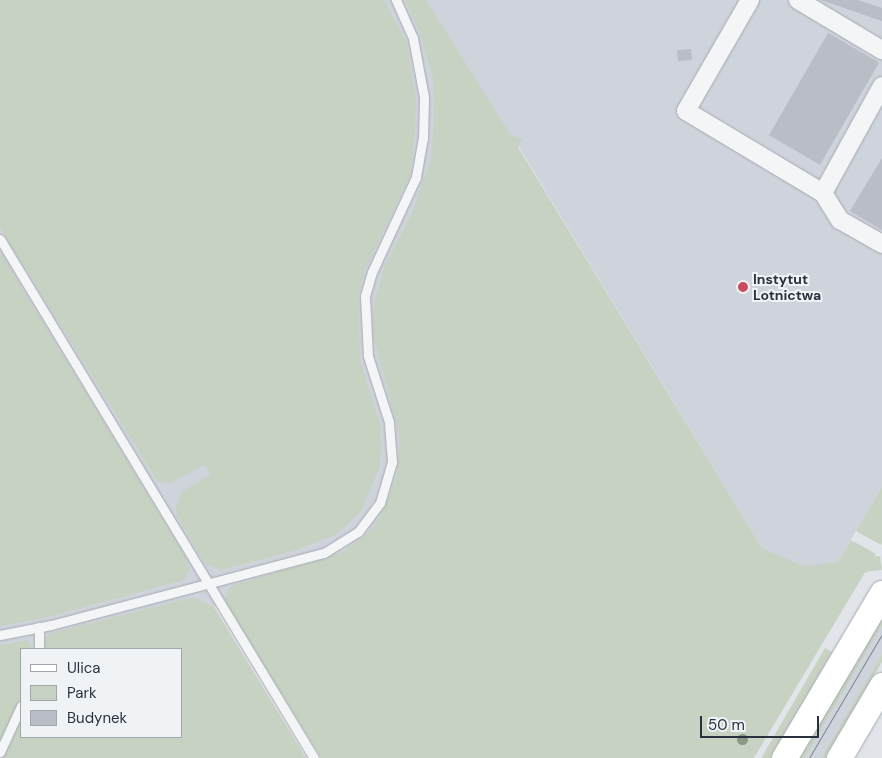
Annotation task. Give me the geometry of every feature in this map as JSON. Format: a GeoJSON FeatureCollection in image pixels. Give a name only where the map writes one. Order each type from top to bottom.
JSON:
{"type":"FeatureCollection","features":[{"type":"Feature","properties":{"kind":"main road"},"geometry":{"type":"LineString","coordinates":[[784,758],[882,593]]}},
{"type":"Feature","properties":{"kind":"main road"},"geometry":{"type":"LineString","coordinates":[[839,758],[882,685]]}},
{"type":"Feature","properties":{"kind":"street"},"geometry":{"type":"LineString","coordinates":[[750,0],[686,111],[823,192],[840,220],[882,244]]}},
{"type":"Feature","properties":{"kind":"street"},"geometry":{"type":"LineString","coordinates":[[798,0],[882,50]]}},
{"type":"Feature","properties":{"kind":"street"},"geometry":{"type":"LineString","coordinates":[[823,192],[882,86]]}},
{"type":"Feature","properties":{"kind":"lane"},"geometry":{"type":"LineString","coordinates":[[0,635],[39,627],[324,553],[343,543],[370,518],[389,480],[392,462],[389,422],[368,356],[365,296],[372,272],[416,177],[423,139],[424,97],[413,38],[396,0]]}},
{"type":"Feature","properties":{"kind":"lane"},"geometry":{"type":"LineString","coordinates":[[0,239],[314,758]]}},
{"type":"Feature","properties":{"kind":"lane"},"geometry":{"type":"LineString","coordinates":[[39,627],[39,648]]}},
{"type":"Feature","properties":{"kind":"lane"},"geometry":{"type":"LineString","coordinates":[[0,752],[20,708]]}},
{"type":"Feature","properties":{"kind":"shaded area"},"geometry":{"type":"Polygon","coordinates":[[[0,0],[882,0],[882,487],[828,578],[762,548],[519,147],[404,481],[357,566],[227,600],[214,607],[209,604],[66,648],[20,648],[21,738],[15,758],[0,758],[0,0]]]}},
{"type":"Feature","properties":{"kind":"shaded area"},"geometry":{"type":"Polygon","coordinates":[[[882,626],[882,654],[821,758],[805,758],[882,626]]]}},
{"type":"Feature","properties":{"kind":"green space"},"geometry":{"type":"Polygon","coordinates":[[[0,0],[384,0],[406,41],[416,98],[415,135],[410,175],[365,270],[358,295],[360,359],[380,424],[382,447],[379,468],[362,510],[337,534],[297,550],[222,570],[206,565],[177,516],[176,507],[182,492],[211,474],[204,465],[171,483],[158,482],[0,227],[0,0]]]}},
{"type":"Feature","properties":{"kind":"green space"},"geometry":{"type":"Polygon","coordinates":[[[405,0],[426,0],[510,134],[522,139],[518,147],[762,548],[828,577],[851,540],[876,554],[754,758],[321,758],[224,601],[228,589],[234,585],[341,553],[368,533],[381,516],[397,477],[400,437],[373,334],[373,308],[384,268],[412,213],[431,160],[434,119],[433,78],[419,31],[405,0]]]}},
{"type":"Feature","properties":{"kind":"green space"},"geometry":{"type":"Polygon","coordinates":[[[0,252],[185,556],[190,570],[184,580],[48,617],[0,626],[0,252]]]}},
{"type":"Feature","properties":{"kind":"green space"},"geometry":{"type":"Polygon","coordinates":[[[882,487],[882,543],[881,545],[856,531],[882,487]]]}},
{"type":"Feature","properties":{"kind":"green space"},"geometry":{"type":"Polygon","coordinates":[[[880,556],[882,570],[783,584],[781,570],[880,556]]]}},
{"type":"Feature","properties":{"kind":"green space"},"geometry":{"type":"Polygon","coordinates":[[[194,597],[214,607],[306,758],[3,758],[20,719],[20,738],[182,738],[182,648],[42,648],[48,634],[194,597]]]}},
{"type":"Feature","properties":{"kind":"green space"},"geometry":{"type":"Polygon","coordinates":[[[882,618],[882,626],[805,758],[799,758],[882,618]]]}},
{"type":"Feature","properties":{"kind":"green space"},"geometry":{"type":"Polygon","coordinates":[[[27,640],[32,648],[20,648],[20,699],[0,743],[0,645],[27,640]]]}},
{"type":"Feature","properties":{"kind":"green space"},"geometry":{"type":"Polygon","coordinates":[[[825,648],[832,652],[771,758],[761,758],[825,648]]]}},
{"type":"Feature","properties":{"kind":"green space"},"geometry":{"type":"Polygon","coordinates":[[[882,654],[882,662],[825,758],[821,758],[882,654]]]}},
{"type":"Feature","properties":{"kind":"building"},"geometry":{"type":"Polygon","coordinates":[[[821,0],[858,0],[882,8],[882,21],[821,0]]]}},
{"type":"Feature","properties":{"kind":"building"},"geometry":{"type":"Polygon","coordinates":[[[828,33],[879,62],[820,165],[769,135],[828,33]]]}},
{"type":"Feature","properties":{"kind":"building"},"geometry":{"type":"Polygon","coordinates":[[[691,49],[692,60],[678,61],[677,50],[691,49]]]}},
{"type":"Feature","properties":{"kind":"building"},"geometry":{"type":"Polygon","coordinates":[[[882,158],[882,230],[850,211],[882,158]]]}},
{"type":"Feature","properties":{"kind":"tram line"},"geometry":{"type":"LineString","coordinates":[[809,758],[882,634]]}},
{"type":"Feature","properties":{"kind":"place","name":"Instytut Lotnictwa"},"geometry":{"type":"Point","coordinates":[743,287]}}]}
